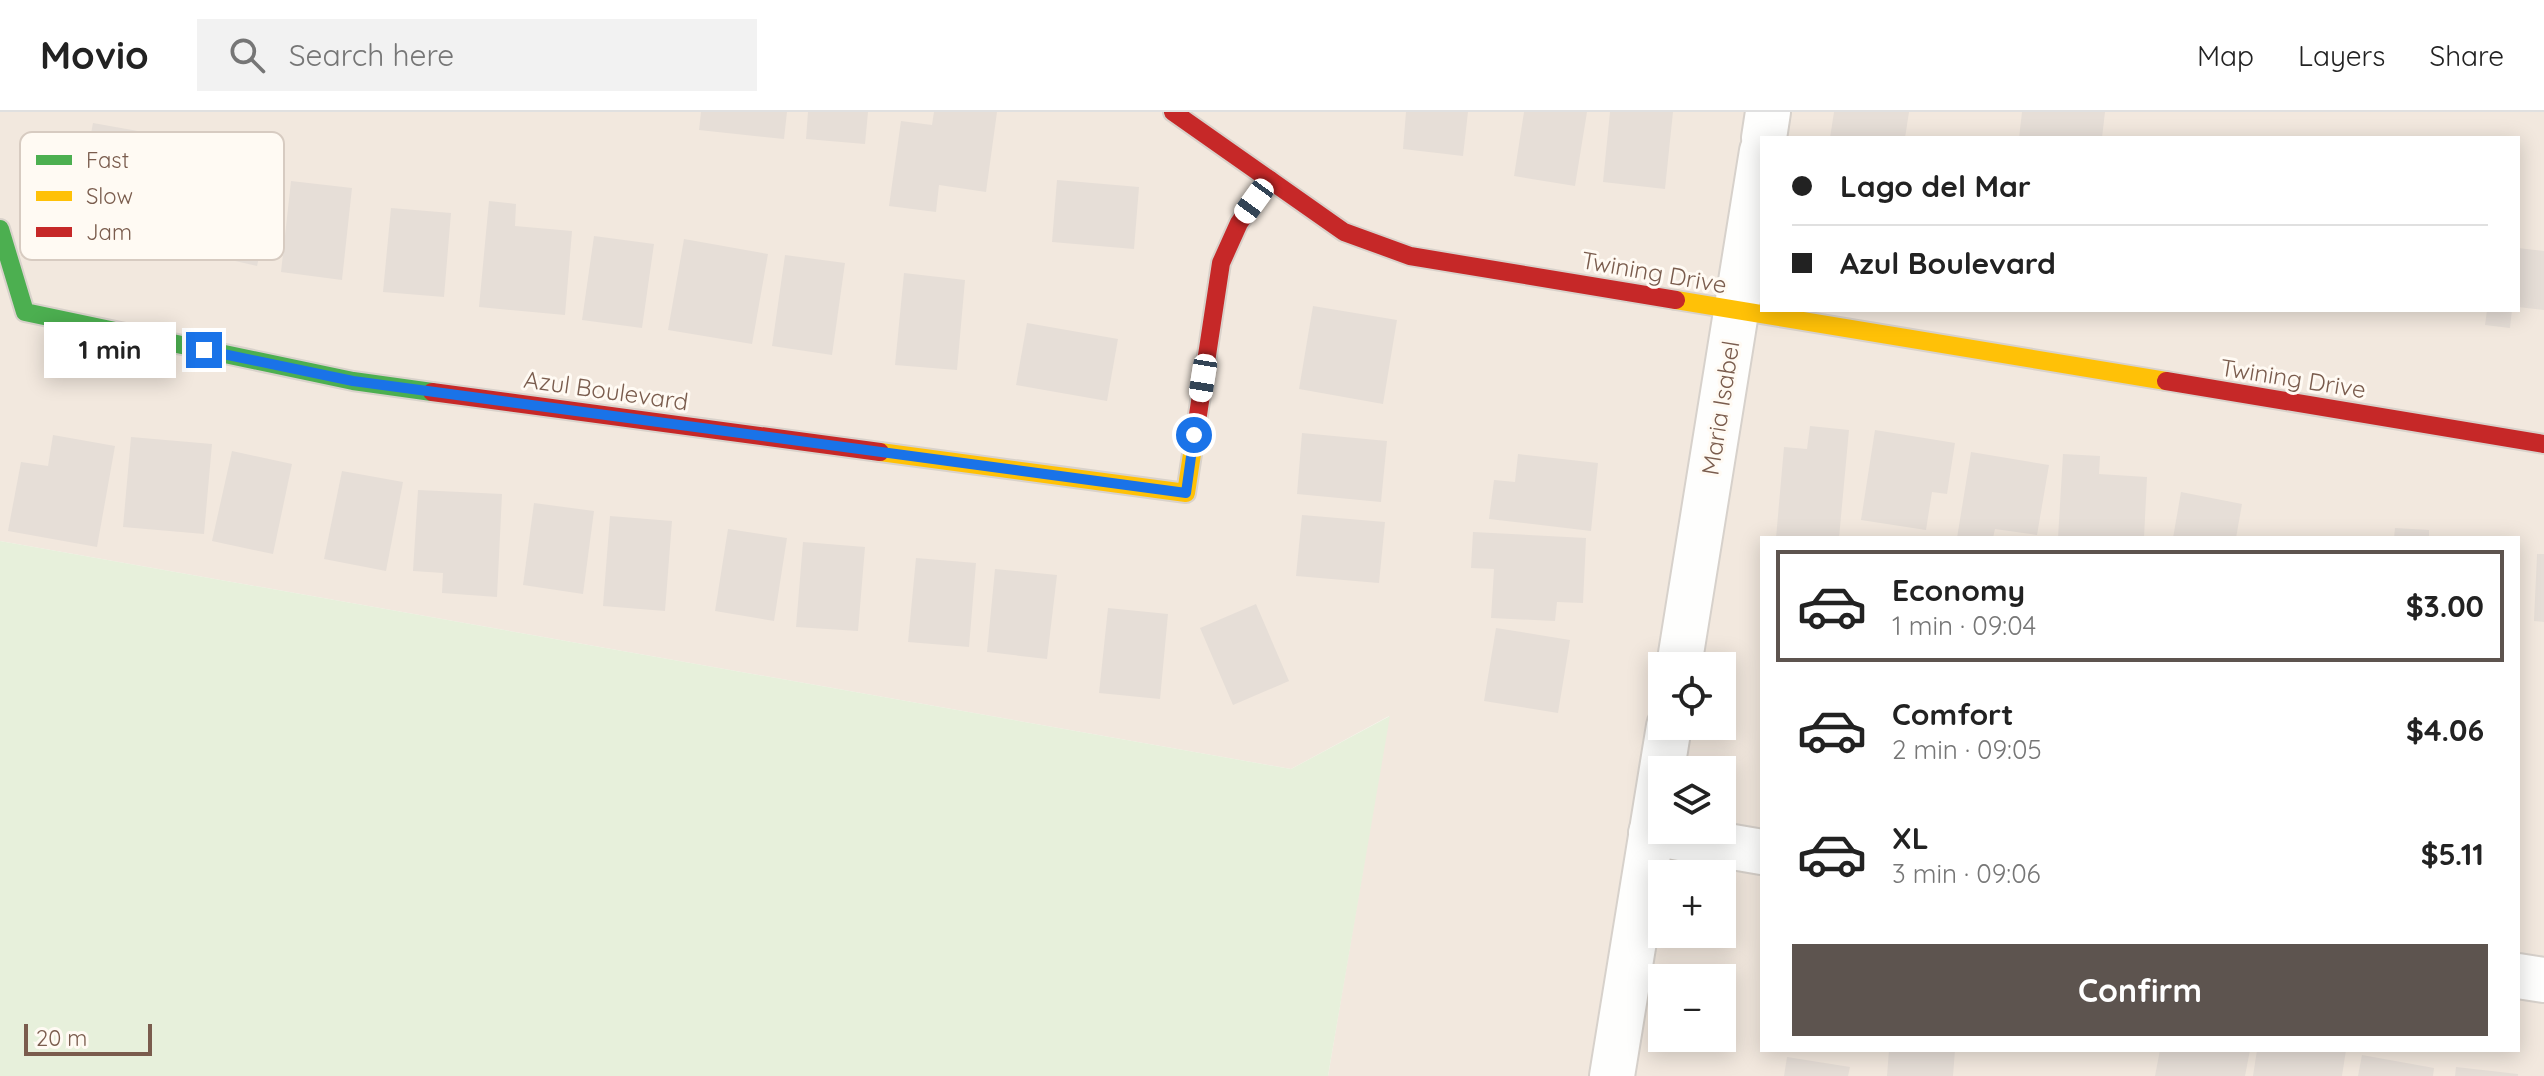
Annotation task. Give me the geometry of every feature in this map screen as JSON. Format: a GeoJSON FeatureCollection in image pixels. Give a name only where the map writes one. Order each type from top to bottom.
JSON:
{"type":"FeatureCollection","features":[{"type":"Feature","properties":{"kind":"street","name":"Twining Drive"},"geometry":{"type":"LineString","coordinates":[[1173,112],[1344,232],[1410,256],[2544,444]]}},
{"type":"Feature","properties":{"kind":"street"},"geometry":{"type":"LineString","coordinates":[[1764,136],[1768,112]]}},
{"type":"Feature","properties":{"kind":"street","name":"Maria Isabel"},"geometry":{"type":"LineString","coordinates":[[1681,652],[1760,164]]}},
{"type":"Feature","properties":{"kind":"street","name":"Azul Boulevard"},"geometry":{"type":"LineString","coordinates":[[0,229],[25,312],[353,381],[1186,493],[1221,263],[1239,223],[1270,180]]}},
{"type":"Feature","properties":{"kind":"street"},"geometry":{"type":"LineString","coordinates":[[1612,1076],[1649,844]]}},
{"type":"Feature","properties":{"kind":"street"},"geometry":{"type":"LineString","coordinates":[[1715,844],[1760,852]]}},
{"type":"Feature","properties":{"kind":"street"},"geometry":{"type":"LineString","coordinates":[[2520,976],[2544,980]]}},
{"type":"Feature","properties":{"kind":"shaded area"},"geometry":{"type":"Polygon","coordinates":[[[0,112],[2544,112],[2544,1076],[1328,1076],[1389,716],[1291,769],[0,541],[0,112]]]}},
{"type":"Feature","properties":{"kind":"green space"},"geometry":{"type":"Polygon","coordinates":[[[0,541],[1291,769],[1390,716],[1328,1076],[0,1076],[0,541]]]}},
{"type":"Feature","properties":{"kind":"building"},"geometry":{"type":"Polygon","coordinates":[[[701,112],[787,112],[784,139],[699,130],[701,112]]]}},
{"type":"Feature","properties":{"kind":"building"},"geometry":{"type":"Polygon","coordinates":[[[808,112],[868,112],[865,144],[806,139],[808,112]]]}},
{"type":"Feature","properties":{"kind":"building"},"geometry":{"type":"Polygon","coordinates":[[[934,112],[997,112],[986,192],[939,185],[936,212],[889,206],[901,121],[932,125],[934,112]]]}},
{"type":"Feature","properties":{"kind":"building"},"geometry":{"type":"Polygon","coordinates":[[[1406,112],[1468,112],[1463,156],[1403,149],[1406,112]]]}},
{"type":"Feature","properties":{"kind":"building"},"geometry":{"type":"Polygon","coordinates":[[[1524,112],[1587,112],[1575,186],[1514,176],[1524,112]]]}},
{"type":"Feature","properties":{"kind":"building"},"geometry":{"type":"Polygon","coordinates":[[[1610,112],[1673,112],[1665,189],[1603,182],[1610,112]]]}},
{"type":"Feature","properties":{"kind":"building"},"geometry":{"type":"Polygon","coordinates":[[[1834,112],[1909,112],[1905,136],[1830,136],[1834,112]]]}},
{"type":"Feature","properties":{"kind":"building"},"geometry":{"type":"Polygon","coordinates":[[[2022,112],[2105,112],[2102,136],[2019,136],[2022,112]]]}},
{"type":"Feature","properties":{"kind":"building"},"geometry":{"type":"Polygon","coordinates":[[[93,123],[143,132],[91,132],[93,123]]]}},
{"type":"Feature","properties":{"kind":"building"},"geometry":{"type":"Polygon","coordinates":[[[1057,180],[1139,187],[1134,249],[1052,242],[1057,180]]]}},
{"type":"Feature","properties":{"kind":"building"},"geometry":{"type":"Polygon","coordinates":[[[291,181],[352,188],[342,280],[281,272],[291,181]]]}},
{"type":"Feature","properties":{"kind":"building"},"geometry":{"type":"Polygon","coordinates":[[[489,201],[516,204],[515,226],[572,231],[565,315],[479,307],[489,201]]]}},
{"type":"Feature","properties":{"kind":"building"},"geometry":{"type":"Polygon","coordinates":[[[391,208],[451,213],[444,297],[383,292],[391,208]]]}},
{"type":"Feature","properties":{"kind":"building"},"geometry":{"type":"Polygon","coordinates":[[[594,236],[654,244],[642,328],[582,320],[594,236]]]}},
{"type":"Feature","properties":{"kind":"building"},"geometry":{"type":"Polygon","coordinates":[[[684,239],[768,254],[752,344],[668,330],[684,239]]]}},
{"type":"Feature","properties":{"kind":"building"},"geometry":{"type":"Polygon","coordinates":[[[2520,248],[2544,251],[2544,310],[2520,307],[2520,248]]]}},
{"type":"Feature","properties":{"kind":"building"},"geometry":{"type":"Polygon","coordinates":[[[785,255],[845,263],[832,355],[772,346],[785,255]]]}},
{"type":"Feature","properties":{"kind":"building"},"geometry":{"type":"Polygon","coordinates":[[[231,260],[258,260],[257,266],[231,260]]]}},
{"type":"Feature","properties":{"kind":"building"},"geometry":{"type":"Polygon","coordinates":[[[904,273],[965,280],[957,370],[895,365],[904,273]]]}},
{"type":"Feature","properties":{"kind":"building"},"geometry":{"type":"Polygon","coordinates":[[[1313,306],[1397,320],[1383,404],[1299,389],[1313,306]]]}},
{"type":"Feature","properties":{"kind":"building"},"geometry":{"type":"Polygon","coordinates":[[[2487,312],[2512,312],[2510,328],[2485,325],[2487,312]]]}},
{"type":"Feature","properties":{"kind":"building"},"geometry":{"type":"Polygon","coordinates":[[[1027,323],[1118,339],[1107,401],[1016,385],[1027,323]]]}},
{"type":"Feature","properties":{"kind":"building"},"geometry":{"type":"Polygon","coordinates":[[[1810,426],[1849,430],[1839,536],[1776,536],[1784,447],[1807,449],[1810,426]]]}},
{"type":"Feature","properties":{"kind":"building"},"geometry":{"type":"Polygon","coordinates":[[[1875,430],[1955,443],[1947,494],[1932,492],[1926,530],[1861,520],[1875,430]]]}},
{"type":"Feature","properties":{"kind":"building"},"geometry":{"type":"Polygon","coordinates":[[[1302,433],[1387,441],[1381,502],[1297,494],[1302,433]]]}},
{"type":"Feature","properties":{"kind":"building"},"geometry":{"type":"Polygon","coordinates":[[[53,435],[115,446],[97,547],[8,531],[21,462],[48,466],[53,435]]]}},
{"type":"Feature","properties":{"kind":"building"},"geometry":{"type":"Polygon","coordinates":[[[131,437],[212,444],[204,534],[123,527],[131,437]]]}},
{"type":"Feature","properties":{"kind":"building"},"geometry":{"type":"Polygon","coordinates":[[[232,451],[292,464],[273,554],[212,541],[232,451]]]}},
{"type":"Feature","properties":{"kind":"building"},"geometry":{"type":"Polygon","coordinates":[[[1971,452],[2049,465],[2037,535],[1995,529],[1993,536],[1957,536],[1971,452]]]}},
{"type":"Feature","properties":{"kind":"building"},"geometry":{"type":"Polygon","coordinates":[[[1518,454],[1598,463],[1591,531],[1489,519],[1494,480],[1515,482],[1518,454]]]}},
{"type":"Feature","properties":{"kind":"building"},"geometry":{"type":"Polygon","coordinates":[[[2063,454],[2100,456],[2099,474],[2147,477],[2144,536],[2058,536],[2063,454]]]}},
{"type":"Feature","properties":{"kind":"building"},"geometry":{"type":"Polygon","coordinates":[[[342,471],[403,482],[386,571],[324,559],[342,471]]]}},
{"type":"Feature","properties":{"kind":"building"},"geometry":{"type":"Polygon","coordinates":[[[418,490],[502,494],[497,597],[442,593],[443,573],[413,571],[418,490]]]}},
{"type":"Feature","properties":{"kind":"building"},"geometry":{"type":"Polygon","coordinates":[[[2181,492],[2242,504],[2236,536],[2173,536],[2181,492]]]}},
{"type":"Feature","properties":{"kind":"building"},"geometry":{"type":"Polygon","coordinates":[[[534,503],[594,511],[583,594],[523,585],[534,503]]]}},
{"type":"Feature","properties":{"kind":"building"},"geometry":{"type":"Polygon","coordinates":[[[1302,515],[1385,522],[1379,583],[1296,576],[1302,515]]]}},
{"type":"Feature","properties":{"kind":"building"},"geometry":{"type":"Polygon","coordinates":[[[610,516],[672,521],[665,611],[603,606],[610,516]]]}},
{"type":"Feature","properties":{"kind":"building"},"geometry":{"type":"Polygon","coordinates":[[[2395,528],[2429,530],[2429,536],[2394,536],[2395,528]]]}},
{"type":"Feature","properties":{"kind":"building"},"geometry":{"type":"Polygon","coordinates":[[[728,529],[787,538],[774,621],[715,611],[728,529]]]}},
{"type":"Feature","properties":{"kind":"building"},"geometry":{"type":"Polygon","coordinates":[[[1473,532],[1586,538],[1583,603],[1557,602],[1555,621],[1491,618],[1494,569],[1471,568],[1473,532]]]}},
{"type":"Feature","properties":{"kind":"building"},"geometry":{"type":"Polygon","coordinates":[[[803,542],[865,547],[858,631],[796,627],[803,542]]]}},
{"type":"Feature","properties":{"kind":"building"},"geometry":{"type":"Polygon","coordinates":[[[2537,554],[2544,554],[2544,622],[2534,621],[2537,554]]]}},
{"type":"Feature","properties":{"kind":"building"},"geometry":{"type":"Polygon","coordinates":[[[916,558],[976,563],[969,647],[908,642],[916,558]]]}},
{"type":"Feature","properties":{"kind":"building"},"geometry":{"type":"Polygon","coordinates":[[[995,569],[1057,575],[1047,659],[987,652],[995,569]]]}},
{"type":"Feature","properties":{"kind":"building"},"geometry":{"type":"Polygon","coordinates":[[[1256,604],[1289,681],[1233,705],[1200,628],[1256,604]]]}},
{"type":"Feature","properties":{"kind":"building"},"geometry":{"type":"Polygon","coordinates":[[[1108,608],[1168,614],[1160,699],[1099,693],[1108,608]]]}},
{"type":"Feature","properties":{"kind":"building"},"geometry":{"type":"Polygon","coordinates":[[[1496,628],[1570,640],[1558,713],[1484,701],[1496,628]]]}},
{"type":"Feature","properties":{"kind":"building"},"geometry":{"type":"Polygon","coordinates":[[[1889,1052],[1955,1052],[1953,1076],[1887,1076],[1889,1052]]]}},
{"type":"Feature","properties":{"kind":"building"},"geometry":{"type":"Polygon","coordinates":[[[2160,1052],[2250,1052],[2245,1076],[2155,1076],[2160,1052]]]}},
{"type":"Feature","properties":{"kind":"building"},"geometry":{"type":"Polygon","coordinates":[[[2257,1052],[2346,1052],[2342,1076],[2253,1076],[2257,1052]]]}},
{"type":"Feature","properties":{"kind":"building"},"geometry":{"type":"Polygon","coordinates":[[[2362,1055],[2434,1068],[2433,1076],[2358,1076],[2362,1055]]]}},
{"type":"Feature","properties":{"kind":"building"},"geometry":{"type":"Polygon","coordinates":[[[1787,1057],[1850,1067],[1848,1076],[1784,1076],[1787,1057]]]}},
{"type":"Feature","properties":{"kind":"building"},"geometry":{"type":"Polygon","coordinates":[[[2456,1067],[2518,1074],[2518,1076],[2455,1076],[2456,1067]]]}},
{"type":"Feature","properties":{"kind":"traffic: fast"},"geometry":{"type":"LineString","coordinates":[[0,229],[25,312],[353,381],[432,392]]}},
{"type":"Feature","properties":{"kind":"traffic: slow"},"geometry":{"type":"LineString","coordinates":[[1676,300],[2166,381]]}},
{"type":"Feature","properties":{"kind":"traffic: slow"},"geometry":{"type":"LineString","coordinates":[[880,452],[1186,493],[1196,428]]}},
{"type":"Feature","properties":{"kind":"traffic: jam"},"geometry":{"type":"LineString","coordinates":[[1173,112],[1344,232],[1410,256],[1676,300]]}},
{"type":"Feature","properties":{"kind":"traffic: jam"},"geometry":{"type":"LineString","coordinates":[[1196,428],[1221,263],[1239,223],[1270,180]]}},
{"type":"Feature","properties":{"kind":"traffic: jam"},"geometry":{"type":"LineString","coordinates":[[2166,381],[2544,444]]}},
{"type":"Feature","properties":{"kind":"traffic: jam"},"geometry":{"type":"LineString","coordinates":[[432,392],[880,452]]}},
{"type":"Feature","properties":{"kind":"route"},"geometry":{"type":"LineString","coordinates":[[204,350],[353,381],[1186,493],[1194,435]]}}]}
